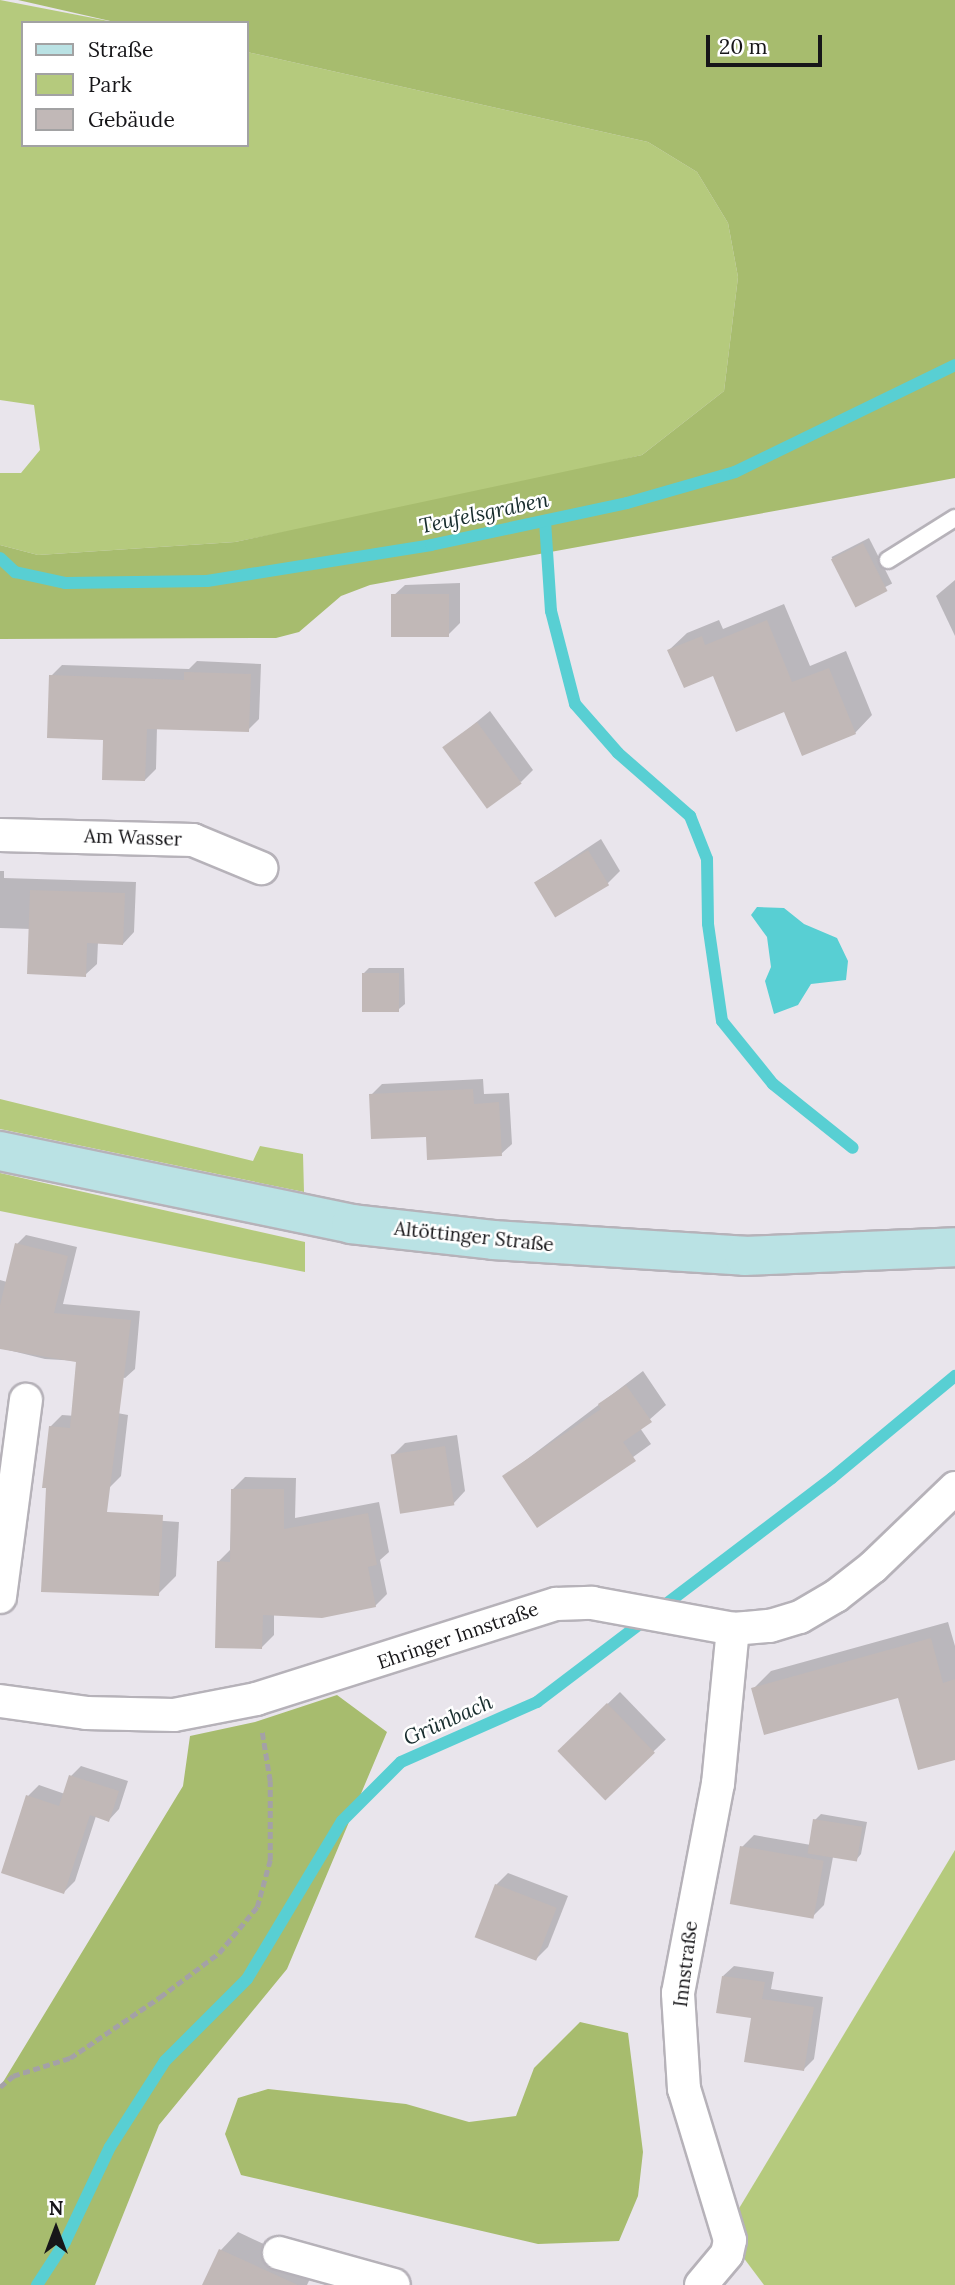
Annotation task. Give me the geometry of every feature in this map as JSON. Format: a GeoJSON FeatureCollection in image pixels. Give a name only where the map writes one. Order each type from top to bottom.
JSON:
{"type":"FeatureCollection","features":[{"type":"Feature","properties":{"kind":"main road","name":"Altöttinger Straße"},"geometry":{"type":"LineString","coordinates":[[0,1151],[351,1224],[493,1240],[744,1256],[955,1247]]}},
{"type":"Feature","properties":{"kind":"street","name":"Am Wasser"},"geometry":{"type":"LineString","coordinates":[[0,835],[193,840],[261,868]]}},
{"type":"Feature","properties":{"kind":"street"},"geometry":{"type":"LineString","coordinates":[[0,1597],[26,1400]]}},
{"type":"Feature","properties":{"kind":"street","name":"Ehringer Innstraße"},"geometry":{"type":"LineString","coordinates":[[0,1701],[130,1716],[174,1714],[256,1699],[539,1607],[569,1603],[608,1606],[684,1623],[733,1629],[800,1617],[836,1597],[873,1567],[955,1488]]}},
{"type":"Feature","properties":{"kind":"street","name":"Innstraße"},"geometry":{"type":"LineString","coordinates":[[701,2285],[727,2254],[730,2240],[684,2089],[678,1993],[718,1783],[733,1629]]}},
{"type":"Feature","properties":{"kind":"street"},"geometry":{"type":"LineString","coordinates":[[279,2253],[394,2285]]}},
{"type":"Feature","properties":{"kind":"lane"},"geometry":{"type":"LineString","coordinates":[[888,560],[955,518]]}},
{"type":"Feature","properties":{"kind":"path"},"geometry":{"type":"LineString","coordinates":[[0,2087],[13,2076],[70,2058],[160,1997],[219,1953],[257,1907],[270,1860],[270,1781],[256,1699]]}},
{"type":"Feature","properties":{"kind":"green space"},"geometry":{"type":"Polygon","coordinates":[[[0,0],[109,21],[21,21],[21,147],[248,147],[248,52],[648,142],[697,172],[728,223],[738,277],[724,391],[642,455],[486,492],[235,542],[38,555],[0,545],[0,473],[21,473],[40,450],[34,405],[0,400],[0,0]]]}},
{"type":"Feature","properties":{"kind":"green space"},"geometry":{"type":"Polygon","coordinates":[[[18,0],[955,0],[955,478],[370,585],[341,596],[299,632],[276,638],[0,639],[0,545],[38,555],[235,542],[642,455],[724,391],[738,277],[728,223],[697,172],[648,142],[248,52],[248,21],[110,21],[18,0]]]}},
{"type":"Feature","properties":{"kind":"green space"},"geometry":{"type":"Polygon","coordinates":[[[0,1099],[253,1161],[260,1146],[303,1154],[304,1192],[0,1129],[0,1099]]]}},
{"type":"Feature","properties":{"kind":"green space"},"geometry":{"type":"Polygon","coordinates":[[[0,1173],[305,1242],[305,1272],[0,1211],[0,1173]]]}},
{"type":"Feature","properties":{"kind":"green space"},"geometry":{"type":"Polygon","coordinates":[[[337,1695],[387,1732],[287,1969],[159,2125],[95,2285],[0,2285],[0,2087],[183,1786],[190,1736],[255,1722],[337,1695]]]}},
{"type":"Feature","properties":{"kind":"green space"},"geometry":{"type":"Polygon","coordinates":[[[955,1850],[955,2285],[764,2285],[740,2253],[732,2220],[955,1850]]]}},
{"type":"Feature","properties":{"kind":"green space"},"geometry":{"type":"Polygon","coordinates":[[[580,2022],[628,2033],[643,2152],[638,2196],[619,2241],[538,2244],[241,2175],[225,2134],[238,2098],[268,2089],[406,2104],[469,2122],[516,2116],[534,2068],[580,2022]]]}},
{"type":"Feature","properties":{"kind":"water"},"geometry":{"type":"Polygon","coordinates":[[[757,907],[784,908],[804,924],[837,938],[848,961],[846,980],[811,984],[798,1005],[774,1014],[765,981],[771,967],[767,937],[751,915],[757,907]]]}},
{"type":"Feature","properties":{"kind":"building"},"geometry":{"type":"Polygon","coordinates":[[[863,543],[888,591],[855,607],[831,559],[863,543]]]}},
{"type":"Feature","properties":{"kind":"building"},"geometry":{"type":"Polygon","coordinates":[[[391,594],[449,594],[449,637],[391,637],[391,594]]]}},
{"type":"Feature","properties":{"kind":"building"},"geometry":{"type":"Polygon","coordinates":[[[767,620],[792,682],[829,668],[856,734],[802,756],[784,712],[736,732],[713,676],[684,688],[667,650],[702,636],[705,645],[767,620]]]}},
{"type":"Feature","properties":{"kind":"building"},"geometry":{"type":"Polygon","coordinates":[[[184,672],[251,674],[249,732],[147,729],[145,781],[102,780],[103,740],[47,738],[49,675],[184,680],[184,672]]]}},
{"type":"Feature","properties":{"kind":"building"},"geometry":{"type":"Polygon","coordinates":[[[477,722],[522,783],[487,809],[442,747],[477,722]]]}},
{"type":"Feature","properties":{"kind":"building"},"geometry":{"type":"Polygon","coordinates":[[[588,850],[609,885],[555,918],[534,882],[588,850]]]}},
{"type":"Feature","properties":{"kind":"building"},"geometry":{"type":"Polygon","coordinates":[[[30,890],[125,893],[123,945],[87,943],[86,977],[27,974],[30,890]]]}},
{"type":"Feature","properties":{"kind":"building"},"geometry":{"type":"Polygon","coordinates":[[[362,973],[399,973],[399,1012],[362,1012],[362,973]]]}},
{"type":"Feature","properties":{"kind":"building"},"geometry":{"type":"Polygon","coordinates":[[[473,1089],[474,1104],[499,1102],[502,1156],[427,1160],[426,1137],[371,1139],[369,1094],[473,1089]]]}},
{"type":"Feature","properties":{"kind":"building"},"geometry":{"type":"Polygon","coordinates":[[[15,1243],[68,1256],[54,1313],[131,1320],[107,1512],[163,1515],[159,1596],[41,1592],[46,1488],[42,1488],[49,1426],[70,1428],[76,1362],[0,1349],[0,1305],[15,1243]]]}},
{"type":"Feature","properties":{"kind":"building"},"geometry":{"type":"Polygon","coordinates":[[[626,1385],[652,1422],[623,1442],[636,1461],[537,1528],[502,1476],[601,1409],[598,1404],[626,1385]]]}},
{"type":"Feature","properties":{"kind":"building"},"geometry":{"type":"Polygon","coordinates":[[[445,1446],[454,1505],[400,1514],[391,1455],[445,1446]]]}},
{"type":"Feature","properties":{"kind":"building"},"geometry":{"type":"Polygon","coordinates":[[[231,1489],[284,1489],[284,1529],[368,1513],[377,1565],[368,1567],[376,1607],[322,1618],[263,1615],[262,1649],[215,1648],[217,1561],[230,1562],[231,1489]]]}},
{"type":"Feature","properties":{"kind":"building"},"geometry":{"type":"Polygon","coordinates":[[[931,1638],[943,1683],[955,1679],[955,1760],[918,1770],[898,1698],[764,1735],[751,1688],[931,1638]]]}},
{"type":"Feature","properties":{"kind":"building"},"geometry":{"type":"Polygon","coordinates":[[[607,1703],[655,1753],[605,1801],[557,1751],[607,1703]]]}},
{"type":"Feature","properties":{"kind":"building"},"geometry":{"type":"Polygon","coordinates":[[[69,1775],[119,1791],[109,1822],[90,1815],[64,1894],[1,1873],[26,1795],[59,1806],[69,1775]]]}},
{"type":"Feature","properties":{"kind":"building"},"geometry":{"type":"Polygon","coordinates":[[[813,1819],[862,1827],[857,1861],[808,1854],[813,1819]]]}},
{"type":"Feature","properties":{"kind":"building"},"geometry":{"type":"Polygon","coordinates":[[[740,1846],[824,1861],[813,1919],[730,1904],[740,1846]]]}},
{"type":"Feature","properties":{"kind":"building"},"geometry":{"type":"Polygon","coordinates":[[[495,1884],[557,1908],[536,1961],[475,1937],[495,1884]]]}},
{"type":"Feature","properties":{"kind":"building"},"geometry":{"type":"Polygon","coordinates":[[[722,1976],[765,1982],[762,1999],[814,2007],[804,2071],[744,2062],[751,2018],[716,2013],[722,1976]]]}},
{"type":"Feature","properties":{"kind":"building"},"geometry":{"type":"Polygon","coordinates":[[[219,2249],[298,2285],[202,2285],[219,2249]]]}},
{"type":"Feature","properties":{"kind":"waterway","name":"Teufelsgraben"},"geometry":{"type":"LineString","coordinates":[[0,558],[15,572],[65,583],[207,581],[431,545],[627,503],[735,472],[955,365]]}},
{"type":"Feature","properties":{"kind":"waterway"},"geometry":{"type":"LineString","coordinates":[[545,521],[551,611],[575,704],[618,753],[690,816],[707,859],[708,924],[722,1021],[773,1084],[853,1148]]}},
{"type":"Feature","properties":{"kind":"waterway","name":"Grünbach"},"geometry":{"type":"LineString","coordinates":[[37,2285],[65,2242],[110,2147],[165,2061],[247,1979],[342,1821],[401,1762],[537,1702],[832,1478],[955,1376]]}}]}
